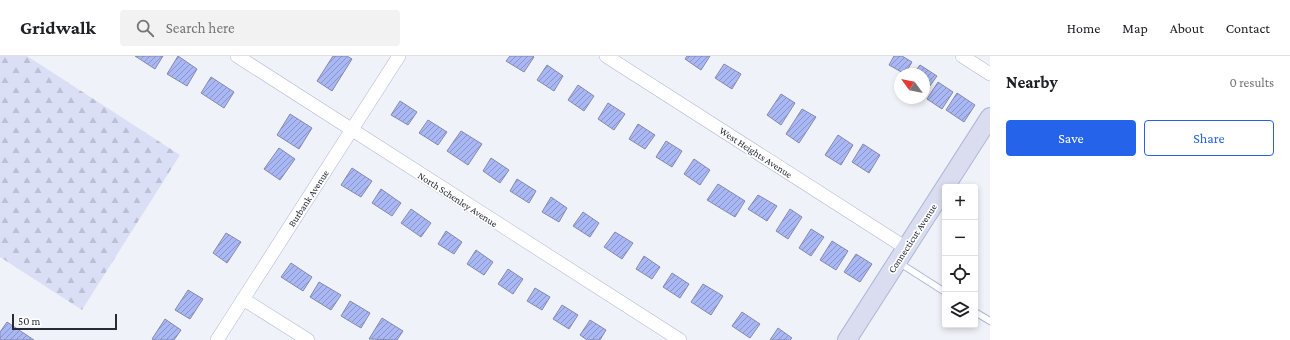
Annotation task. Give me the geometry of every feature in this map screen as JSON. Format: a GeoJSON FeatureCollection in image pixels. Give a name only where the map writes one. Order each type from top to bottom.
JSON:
{"type":"FeatureCollection","features":[{"type":"Feature","properties":{"kind":"street","name":"North Schenley Avenue"},"geometry":{"type":"LineString","coordinates":[[237,56],[680,340]]}},
{"type":"Feature","properties":{"kind":"street","name":"Burbank Avenue"},"geometry":{"type":"LineString","coordinates":[[217,340],[399,56]]}},
{"type":"Feature","properties":{"kind":"street","name":"West Heights Avenue"},"geometry":{"type":"LineString","coordinates":[[606,56],[902,254]]}},
{"type":"Feature","properties":{"kind":"street"},"geometry":{"type":"LineString","coordinates":[[962,56],[990,74]]}},
{"type":"Feature","properties":{"kind":"street","name":"Connecticut Avenue"},"geometry":{"type":"LineString","coordinates":[[847,340],[990,117]]}},
{"type":"Feature","properties":{"kind":"street"},"geometry":{"type":"LineString","coordinates":[[243,299],[308,340]]}},
{"type":"Feature","properties":{"kind":"lane"},"geometry":{"type":"LineString","coordinates":[[902,254],[942,289]]}},
{"type":"Feature","properties":{"kind":"lane"},"geometry":{"type":"LineString","coordinates":[[978,314],[990,321]]}},
{"type":"Feature","properties":{"kind":"green space"},"geometry":{"type":"Polygon","coordinates":[[[0,56],[27,56],[180,155],[82,310],[0,257],[0,56]]]}},
{"type":"Feature","properties":{"kind":"building"},"geometry":{"type":"Polygon","coordinates":[[[135,56],[163,56],[155,69],[135,56]]]}},
{"type":"Feature","properties":{"kind":"building"},"geometry":{"type":"Polygon","coordinates":[[[178,56],[197,69],[187,86],[167,74],[178,56]]]}},
{"type":"Feature","properties":{"kind":"building"},"geometry":{"type":"Polygon","coordinates":[[[333,56],[347,56],[352,59],[332,91],[317,81],[333,56]]]}},
{"type":"Feature","properties":{"kind":"building"},"geometry":{"type":"Polygon","coordinates":[[[510,56],[534,57],[524,72],[506,61],[510,56]]]}},
{"type":"Feature","properties":{"kind":"building"},"geometry":{"type":"Polygon","coordinates":[[[687,56],[710,56],[701,70],[685,59],[687,56]]]}},
{"type":"Feature","properties":{"kind":"building"},"geometry":{"type":"Polygon","coordinates":[[[894,56],[902,56],[912,62],[908,68],[894,68],[889,65],[894,56]]]}},
{"type":"Feature","properties":{"kind":"building"},"geometry":{"type":"Polygon","coordinates":[[[724,64],[741,74],[732,89],[715,78],[724,64]]]}},
{"type":"Feature","properties":{"kind":"building"},"geometry":{"type":"Polygon","coordinates":[[[547,65],[563,76],[554,91],[537,80],[547,65]]]}},
{"type":"Feature","properties":{"kind":"building"},"geometry":{"type":"Polygon","coordinates":[[[920,65],[925,68],[918,68],[920,65]]]}},
{"type":"Feature","properties":{"kind":"building"},"geometry":{"type":"Polygon","coordinates":[[[930,71],[937,76],[930,86],[930,71]]]}},
{"type":"Feature","properties":{"kind":"building"},"geometry":{"type":"Polygon","coordinates":[[[211,77],[234,92],[224,108],[201,93],[211,77]]]}},
{"type":"Feature","properties":{"kind":"building"},"geometry":{"type":"Polygon","coordinates":[[[938,82],[953,92],[942,109],[930,101],[930,94],[938,82]]]}},
{"type":"Feature","properties":{"kind":"building"},"geometry":{"type":"Polygon","coordinates":[[[578,85],[594,96],[584,111],[568,100],[578,85]]]}},
{"type":"Feature","properties":{"kind":"building"},"geometry":{"type":"Polygon","coordinates":[[[957,93],[975,105],[964,122],[946,110],[957,93]]]}},
{"type":"Feature","properties":{"kind":"building"},"geometry":{"type":"Polygon","coordinates":[[[781,94],[795,103],[781,125],[767,115],[781,94]]]}},
{"type":"Feature","properties":{"kind":"building"},"geometry":{"type":"Polygon","coordinates":[[[400,101],[417,112],[408,125],[391,115],[400,101]]]}},
{"type":"Feature","properties":{"kind":"building"},"geometry":{"type":"Polygon","coordinates":[[[608,103],[625,114],[614,130],[598,119],[608,103]]]}},
{"type":"Feature","properties":{"kind":"building"},"geometry":{"type":"Polygon","coordinates":[[[802,109],[816,117],[799,143],[786,134],[802,109]]]}},
{"type":"Feature","properties":{"kind":"building"},"geometry":{"type":"Polygon","coordinates":[[[290,114],[312,128],[299,149],[277,135],[290,114]]]}},
{"type":"Feature","properties":{"kind":"building"},"geometry":{"type":"Polygon","coordinates":[[[428,120],[447,132],[438,145],[419,133],[428,120]]]}},
{"type":"Feature","properties":{"kind":"building"},"geometry":{"type":"Polygon","coordinates":[[[638,124],[655,135],[645,149],[629,139],[638,124]]]}},
{"type":"Feature","properties":{"kind":"building"},"geometry":{"type":"Polygon","coordinates":[[[461,131],[482,144],[468,165],[447,151],[461,131]]]}},
{"type":"Feature","properties":{"kind":"building"},"geometry":{"type":"Polygon","coordinates":[[[838,135],[853,145],[841,165],[825,155],[838,135]]]}},
{"type":"Feature","properties":{"kind":"building"},"geometry":{"type":"Polygon","coordinates":[[[666,141],[682,151],[672,167],[656,157],[666,141]]]}},
{"type":"Feature","properties":{"kind":"building"},"geometry":{"type":"Polygon","coordinates":[[[863,144],[880,155],[869,173],[852,162],[863,144]]]}},
{"type":"Feature","properties":{"kind":"building"},"geometry":{"type":"Polygon","coordinates":[[[279,148],[295,159],[280,180],[264,169],[279,148]]]}},
{"type":"Feature","properties":{"kind":"building"},"geometry":{"type":"Polygon","coordinates":[[[491,158],[509,170],[500,183],[483,171],[491,158]]]}},
{"type":"Feature","properties":{"kind":"building"},"geometry":{"type":"Polygon","coordinates":[[[694,159],[710,170],[700,185],[684,174],[694,159]]]}},
{"type":"Feature","properties":{"kind":"building"},"geometry":{"type":"Polygon","coordinates":[[[352,168],[372,181],[361,197],[341,185],[352,168]]]}},
{"type":"Feature","properties":{"kind":"building"},"geometry":{"type":"Polygon","coordinates":[[[517,179],[536,191],[529,203],[510,191],[517,179]]]}},
{"type":"Feature","properties":{"kind":"building"},"geometry":{"type":"Polygon","coordinates":[[[718,184],[745,201],[735,217],[707,200],[718,184]]]}},
{"type":"Feature","properties":{"kind":"building"},"geometry":{"type":"Polygon","coordinates":[[[381,189],[401,203],[392,216],[372,203],[381,189]]]}},
{"type":"Feature","properties":{"kind":"building"},"geometry":{"type":"Polygon","coordinates":[[[758,195],[777,206],[767,221],[748,209],[758,195]]]}},
{"type":"Feature","properties":{"kind":"building"},"geometry":{"type":"Polygon","coordinates":[[[551,197],[567,208],[559,222],[542,212],[551,197]]]}},
{"type":"Feature","properties":{"kind":"building"},"geometry":{"type":"Polygon","coordinates":[[[411,209],[431,223],[421,237],[401,223],[411,209]]]}},
{"type":"Feature","properties":{"kind":"building"},"geometry":{"type":"Polygon","coordinates":[[[790,209],[802,217],[788,239],[776,231],[790,209]]]}},
{"type":"Feature","properties":{"kind":"building"},"geometry":{"type":"Polygon","coordinates":[[[583,212],[599,223],[590,237],[573,226],[583,212]]]}},
{"type":"Feature","properties":{"kind":"building"},"geometry":{"type":"Polygon","coordinates":[[[811,229],[824,237],[811,256],[799,248],[811,229]]]}},
{"type":"Feature","properties":{"kind":"building"},"geometry":{"type":"Polygon","coordinates":[[[446,231],[462,242],[454,254],[438,244],[446,231]]]}},
{"type":"Feature","properties":{"kind":"building"},"geometry":{"type":"Polygon","coordinates":[[[615,232],[633,243],[622,259],[604,247],[615,232]]]}},
{"type":"Feature","properties":{"kind":"building"},"geometry":{"type":"Polygon","coordinates":[[[226,233],[241,242],[227,263],[213,253],[226,233]]]}},
{"type":"Feature","properties":{"kind":"building"},"geometry":{"type":"Polygon","coordinates":[[[832,241],[848,251],[836,270],[820,260],[832,241]]]}},
{"type":"Feature","properties":{"kind":"building"},"geometry":{"type":"Polygon","coordinates":[[[476,250],[493,262],[484,275],[467,264],[476,250]]]}},
{"type":"Feature","properties":{"kind":"building"},"geometry":{"type":"Polygon","coordinates":[[[856,254],[872,264],[860,282],[844,272],[856,254]]]}},
{"type":"Feature","properties":{"kind":"building"},"geometry":{"type":"Polygon","coordinates":[[[644,256],[660,267],[652,279],[636,269],[644,256]]]}},
{"type":"Feature","properties":{"kind":"building"},"geometry":{"type":"Polygon","coordinates":[[[291,263],[312,277],[303,291],[281,277],[291,263]]]}},
{"type":"Feature","properties":{"kind":"building"},"geometry":{"type":"Polygon","coordinates":[[[508,269],[523,279],[513,294],[498,284],[508,269]]]}},
{"type":"Feature","properties":{"kind":"building"},"geometry":{"type":"Polygon","coordinates":[[[672,273],[689,284],[680,298],[663,287],[672,273]]]}},
{"type":"Feature","properties":{"kind":"building"},"geometry":{"type":"Polygon","coordinates":[[[319,282],[341,295],[331,310],[310,297],[319,282]]]}},
{"type":"Feature","properties":{"kind":"building"},"geometry":{"type":"Polygon","coordinates":[[[703,284],[723,296],[711,315],[691,302],[703,284]]]}},
{"type":"Feature","properties":{"kind":"building"},"geometry":{"type":"Polygon","coordinates":[[[535,288],[550,297],[542,310],[527,301],[535,288]]]}},
{"type":"Feature","properties":{"kind":"building"},"geometry":{"type":"Polygon","coordinates":[[[188,290],[203,299],[190,319],[175,310],[188,290]]]}},
{"type":"Feature","properties":{"kind":"building"},"geometry":{"type":"Polygon","coordinates":[[[350,301],[370,313],[361,328],[341,316],[350,301]]]}},
{"type":"Feature","properties":{"kind":"building"},"geometry":{"type":"Polygon","coordinates":[[[562,305],[578,315],[569,329],[553,319],[562,305]]]}},
{"type":"Feature","properties":{"kind":"building"},"geometry":{"type":"Polygon","coordinates":[[[742,312],[760,324],[750,338],[732,326],[742,312]]]}},
{"type":"Feature","properties":{"kind":"building"},"geometry":{"type":"Polygon","coordinates":[[[382,318],[403,331],[397,340],[369,339],[382,318]]]}},
{"type":"Feature","properties":{"kind":"building"},"geometry":{"type":"Polygon","coordinates":[[[165,319],[181,330],[174,340],[152,339],[165,319]]]}},
{"type":"Feature","properties":{"kind":"building"},"geometry":{"type":"Polygon","coordinates":[[[590,320],[606,330],[600,340],[587,340],[580,335],[590,320]]]}},
{"type":"Feature","properties":{"kind":"building"},"geometry":{"type":"Polygon","coordinates":[[[7,322],[34,340],[0,340],[0,332],[7,322]]]}},
{"type":"Feature","properties":{"kind":"building"},"geometry":{"type":"Polygon","coordinates":[[[778,328],[792,338],[790,340],[770,340],[778,328]]]}}]}
